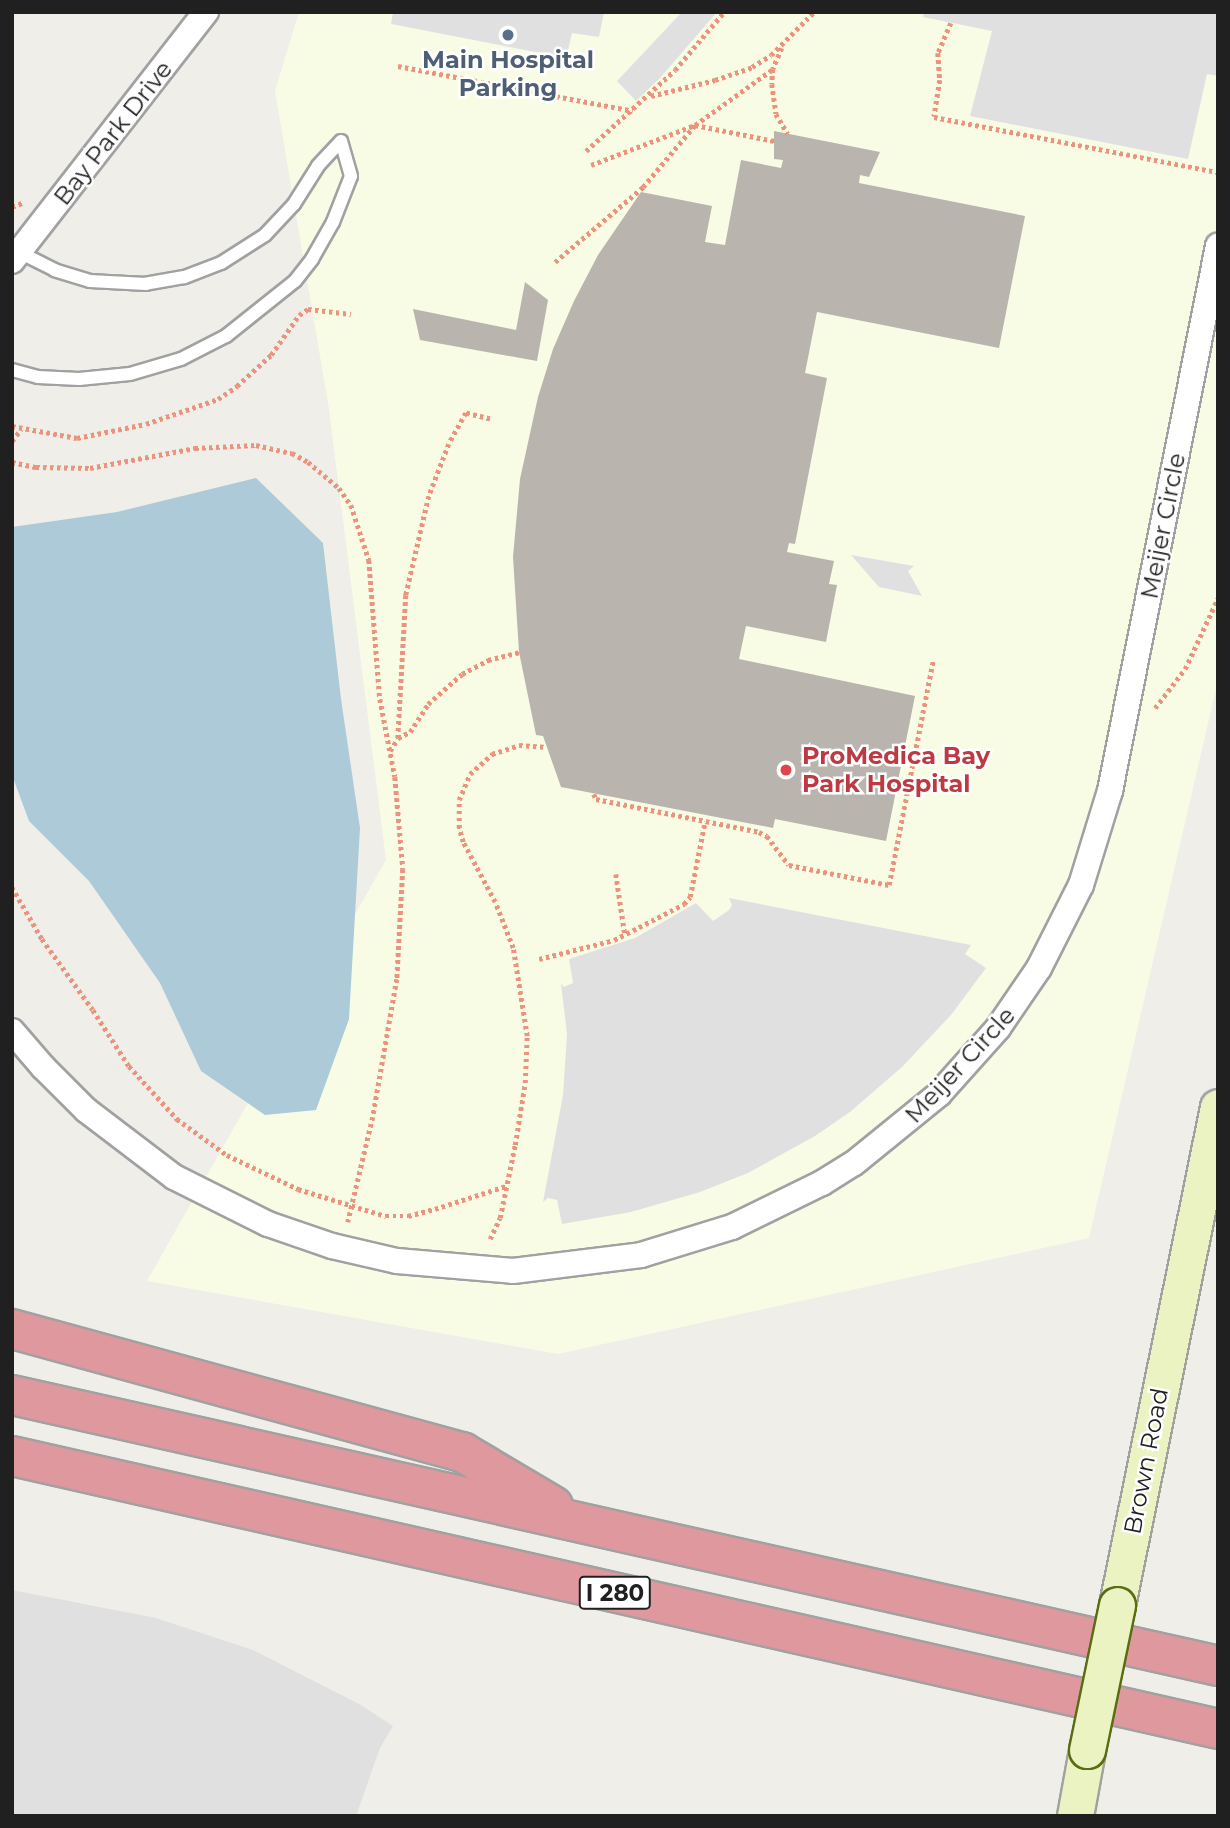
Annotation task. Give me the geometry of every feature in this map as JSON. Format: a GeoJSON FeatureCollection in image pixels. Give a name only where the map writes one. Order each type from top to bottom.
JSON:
{"type":"FeatureCollection","features":[{"type":"Feature","properties":{"kind":"highway"},"geometry":{"type":"LineString","coordinates":[[12,1329],[268,1396],[462,1452],[582,1523]]}},
{"type":"Feature","properties":{"kind":"highway","name":"I 280"},"geometry":{"type":"LineString","coordinates":[[12,1395],[1218,1666]]}},
{"type":"Feature","properties":{"kind":"highway","name":"I 280"},"geometry":{"type":"LineString","coordinates":[[12,1456],[1218,1729]]}},
{"type":"Feature","properties":{"kind":"highway"},"geometry":{"type":"LineString","coordinates":[[12,1483],[123,1504],[368,1537]]}},
{"type":"Feature","properties":{"kind":"street","name":"Bay Park Drive"},"geometry":{"type":"LineString","coordinates":[[14,254],[206,12]]}},
{"type":"Feature","properties":{"kind":"street","name":"Meijer Circle"},"geometry":{"type":"LineString","coordinates":[[12,1031],[86,1110],[174,1177],[257,1219],[341,1248],[431,1266],[513,1271],[613,1260],[675,1247],[760,1215],[853,1164],[911,1119],[968,1063],[1023,996],[1066,919],[1094,852],[1111,791],[1218,246]]}},
{"type":"Feature","properties":{"kind":"street","name":"Brown Road"},"geometry":{"type":"LineString","coordinates":[[1074,1816],[1218,1107]]}},
{"type":"Feature","properties":{"kind":"lane"},"geometry":{"type":"LineString","coordinates":[[12,370],[58,379],[111,377],[181,359],[226,336],[283,292],[307,266],[333,222],[351,176],[341,141],[318,166],[294,204],[265,235],[221,263],[184,277],[146,284],[90,281],[14,254]]}},
{"type":"Feature","properties":{"kind":"path"},"geometry":{"type":"LineString","coordinates":[[586,151],[649,96],[701,43],[724,12]]}},
{"type":"Feature","properties":{"kind":"path"},"geometry":{"type":"LineString","coordinates":[[649,96],[743,71],[771,55],[814,12]]}},
{"type":"Feature","properties":{"kind":"path"},"geometry":{"type":"LineString","coordinates":[[951,23],[937,53],[940,80],[934,117],[1218,172]]}},
{"type":"Feature","properties":{"kind":"path"},"geometry":{"type":"LineString","coordinates":[[555,262],[643,187],[695,125],[773,69],[787,41]]}},
{"type":"Feature","properties":{"kind":"path"},"geometry":{"type":"LineString","coordinates":[[398,66],[632,111]]}},
{"type":"Feature","properties":{"kind":"path"},"geometry":{"type":"LineString","coordinates":[[773,69],[776,114],[788,134]]}},
{"type":"Feature","properties":{"kind":"path"},"geometry":{"type":"LineString","coordinates":[[591,165],[695,125],[774,141]]}},
{"type":"Feature","properties":{"kind":"path"},"geometry":{"type":"LineString","coordinates":[[12,426],[56,436],[97,437],[195,408],[218,399],[254,372],[284,340],[299,315],[308,309],[351,314]]}},
{"type":"Feature","properties":{"kind":"path"},"geometry":{"type":"LineString","coordinates":[[390,751],[398,738],[407,595],[429,496],[449,444],[466,413],[490,419]]}},
{"type":"Feature","properties":{"kind":"path"},"geometry":{"type":"LineString","coordinates":[[12,441],[22,429]]}},
{"type":"Feature","properties":{"kind":"path"},"geometry":{"type":"LineString","coordinates":[[12,462],[36,467],[90,468],[144,461],[195,448],[256,445],[292,453],[326,475],[351,505],[365,539],[372,584],[380,699],[395,777],[403,869],[397,979],[373,1117],[341,1248]]}},
{"type":"Feature","properties":{"kind":"path"},"geometry":{"type":"LineString","coordinates":[[1151,713],[1185,669],[1218,598]]}},
{"type":"Feature","properties":{"kind":"path"},"geometry":{"type":"LineString","coordinates":[[398,738],[410,732],[428,704],[463,674],[488,660],[519,652]]}},
{"type":"Feature","properties":{"kind":"path"},"geometry":{"type":"LineString","coordinates":[[594,794],[596,799],[759,832],[767,836],[789,865],[888,885],[933,661]]}},
{"type":"Feature","properties":{"kind":"path"},"geometry":{"type":"LineString","coordinates":[[490,1239],[500,1218],[506,1186],[524,1083],[527,1036],[513,948],[495,902],[463,842],[458,812],[464,785],[478,763],[505,748],[519,745],[547,747]]}},
{"type":"Feature","properties":{"kind":"path"},"geometry":{"type":"LineString","coordinates":[[539,959],[625,935],[672,911],[690,897],[705,821]]}},
{"type":"Feature","properties":{"kind":"path"},"geometry":{"type":"LineString","coordinates":[[616,874],[625,935]]}},
{"type":"Feature","properties":{"kind":"path"},"geometry":{"type":"LineString","coordinates":[[12,887],[42,939],[129,1066],[177,1119],[202,1140],[250,1169],[352,1208],[386,1216],[408,1216],[506,1186]]}},
{"type":"Feature","properties":{"kind":"shaded area","name":"ProMedica Bay Park Hospital"},"geometry":{"type":"Polygon","coordinates":[[[299,12],[1218,12],[1218,680],[1089,1238],[558,1354],[147,1281],[386,860],[329,409],[275,91],[299,12]]]}},
{"type":"Feature","properties":{"kind":"shaded area","name":"Main Hospital Parking"},"geometry":{"type":"Polygon","coordinates":[[[393,12],[604,12],[599,37],[572,33],[566,58],[391,24],[393,12]]]}},
{"type":"Feature","properties":{"kind":"shaded area","name":"Main Hospital Parking"},"geometry":{"type":"Polygon","coordinates":[[[682,12],[717,12],[660,78],[636,101],[617,81],[682,12]]]}},
{"type":"Feature","properties":{"kind":"shaded area"},"geometry":{"type":"Polygon","coordinates":[[[924,12],[1218,12],[1218,76],[1207,74],[1188,159],[970,116],[992,31],[923,17],[924,12]]]}},
{"type":"Feature","properties":{"kind":"shaded area"},"geometry":{"type":"Polygon","coordinates":[[[851,555],[914,566],[908,571],[922,596],[879,587],[851,555]]]}},
{"type":"Feature","properties":{"kind":"shaded area"},"geometry":{"type":"Polygon","coordinates":[[[729,898],[971,945],[965,954],[986,968],[951,1015],[902,1067],[850,1112],[815,1136],[748,1173],[700,1192],[631,1212],[562,1224],[557,1200],[548,1198],[543,1202],[563,1095],[567,1034],[561,984],[564,987],[573,983],[569,959],[635,938],[696,903],[713,921],[729,910],[732,905],[729,898]]]}},
{"type":"Feature","properties":{"kind":"shaded area"},"geometry":{"type":"Polygon","coordinates":[[[12,1590],[156,1618],[253,1650],[361,1705],[393,1726],[380,1748],[356,1816],[12,1816],[12,1590]]]}},
{"type":"Feature","properties":{"kind":"water"},"geometry":{"type":"Polygon","coordinates":[[[256,478],[323,543],[341,699],[360,828],[349,1019],[316,1110],[265,1115],[201,1071],[160,983],[89,881],[29,821],[12,775],[12,527],[117,512],[256,478]]]}},
{"type":"Feature","properties":{"kind":"building"},"geometry":{"type":"Polygon","coordinates":[[[774,131],[880,152],[869,177],[860,175],[859,183],[1025,216],[999,348],[817,312],[805,373],[827,378],[795,544],[789,543],[787,552],[834,561],[829,584],[837,585],[826,642],[746,626],[739,659],[915,696],[886,841],[775,819],[773,828],[561,787],[543,736],[536,735],[519,652],[513,557],[520,479],[538,397],[553,349],[574,301],[598,255],[641,192],[712,206],[705,242],[725,245],[741,160],[781,168],[783,160],[774,159],[774,131]]]}},
{"type":"Feature","properties":{"kind":"building"},"geometry":{"type":"Polygon","coordinates":[[[525,282],[548,300],[537,361],[420,340],[413,309],[516,330],[525,282]]]}},
{"type":"Feature","properties":{"kind":"place","name":"Main Hospital Parking"},"geometry":{"type":"Point","coordinates":[508,35]}},
{"type":"Feature","properties":{"kind":"place","name":"ProMedica Bay Park Hospital"},"geometry":{"type":"Point","coordinates":[786,770]}}]}
